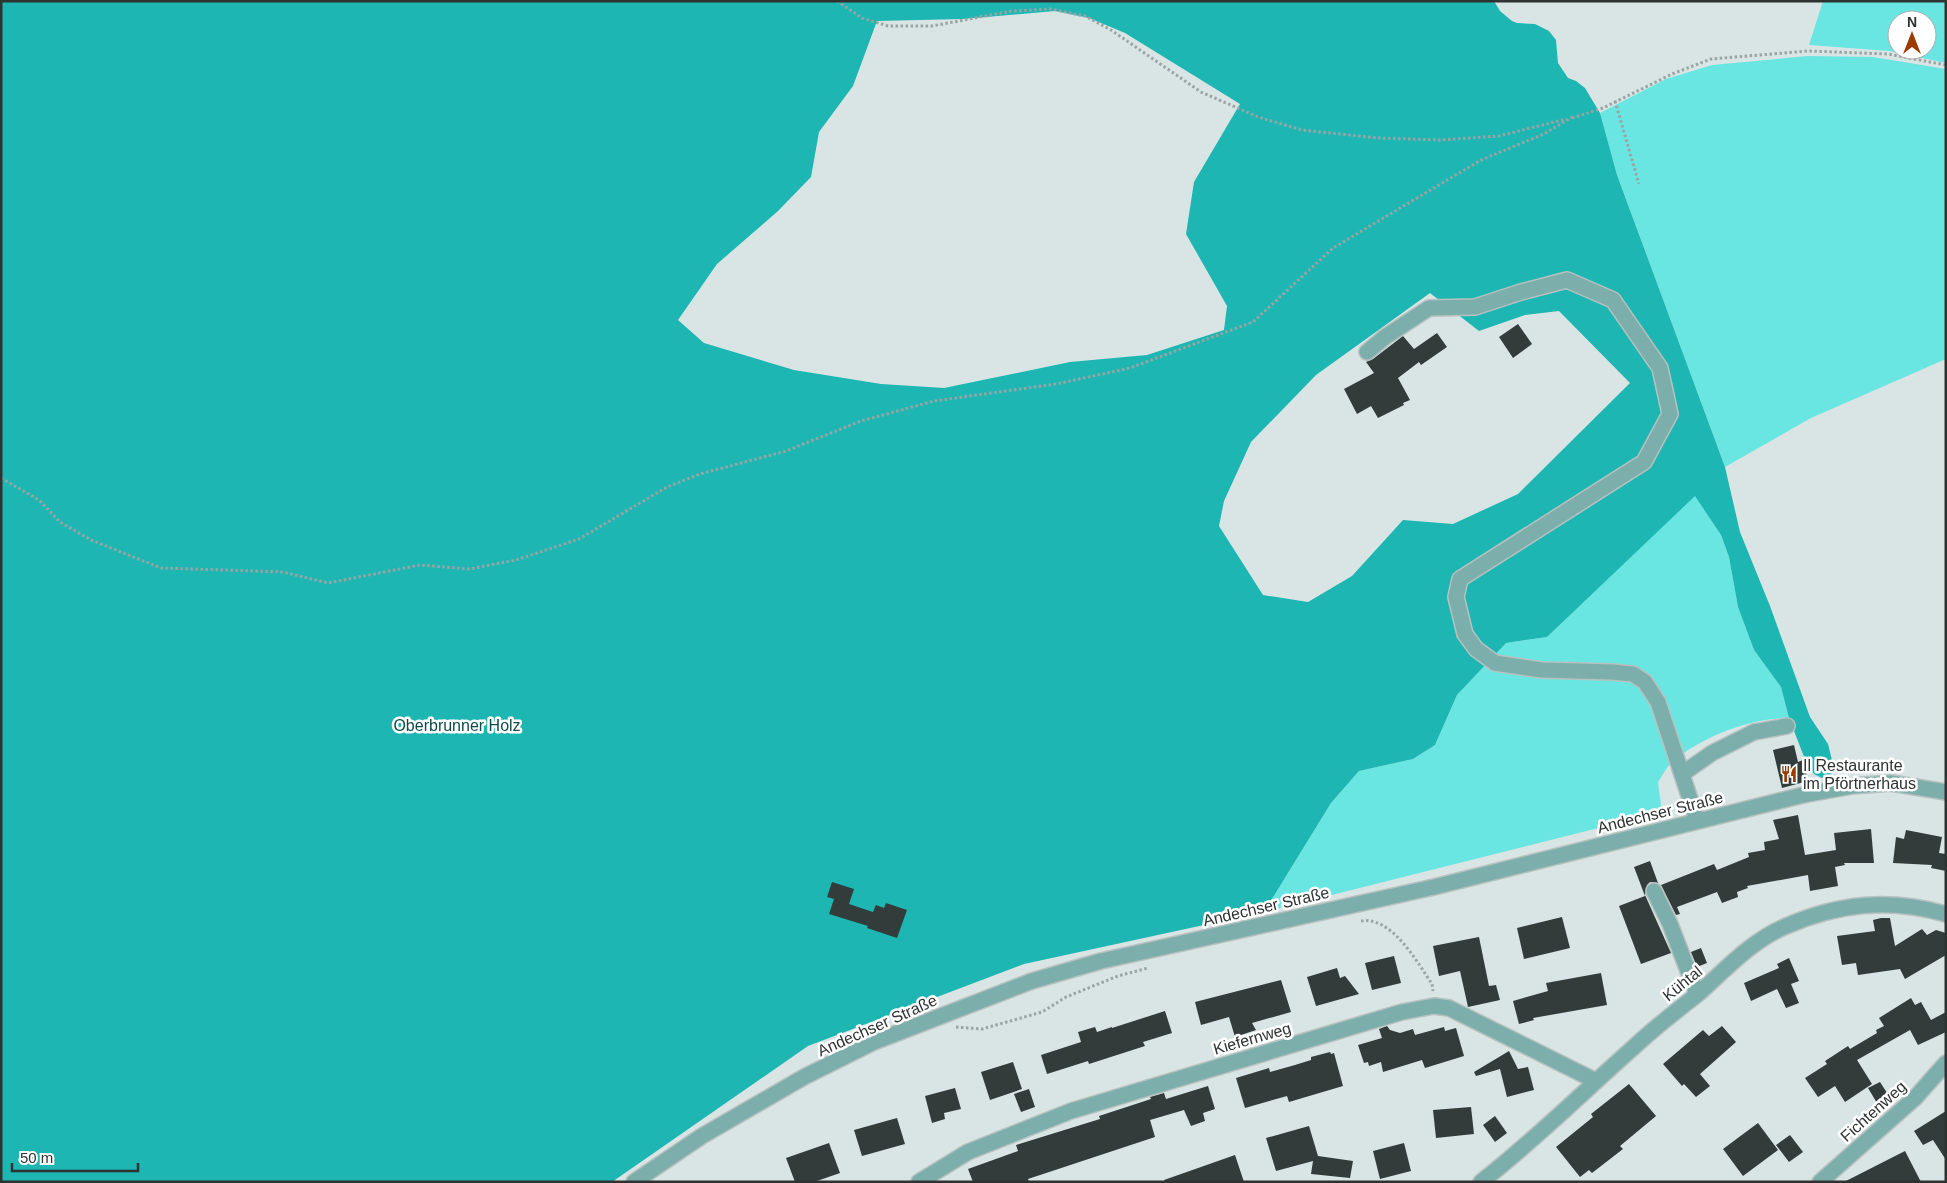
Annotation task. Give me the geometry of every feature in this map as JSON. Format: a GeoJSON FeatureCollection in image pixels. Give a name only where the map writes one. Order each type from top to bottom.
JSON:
{"type":"FeatureCollection","features":[{"type":"Feature","properties":{"kind":"street"},"geometry":{"type":"LineString","coordinates":[[1367,352],[1385,337],[1429,308],[1475,307],[1567,280],[1613,300],[1660,368],[1670,414],[1644,462],[1460,579],[1456,597],[1465,634],[1476,649],[1495,663],[1542,670],[1633,674],[1645,682],[1658,702],[1697,820]]}},
{"type":"Feature","properties":{"kind":"street"},"geometry":{"type":"LineString","coordinates":[[1682,774],[1712,753],[1754,732],[1787,726]]}},
{"type":"Feature","properties":{"kind":"street","name":"Andechser Straße"},"geometry":{"type":"LineString","coordinates":[[634,1182],[702,1136],[804,1077],[874,1042],[1032,981],[1101,961],[1434,887],[1803,795],[1852,786],[1891,783],[1946,792]]}},
{"type":"Feature","properties":{"kind":"street"},"geometry":{"type":"LineString","coordinates":[[1654,891],[1670,924],[1697,994]]}},
{"type":"Feature","properties":{"kind":"street","name":"Kühtal"},"geometry":{"type":"LineString","coordinates":[[1481,1182],[1513,1157],[1640,1041],[1755,943],[1809,917],[1844,907],[1878,904],[1928,909],[1946,914]]}},
{"type":"Feature","properties":{"kind":"street","name":"Kiefernweg"},"geometry":{"type":"LineString","coordinates":[[919,1182],[968,1152],[1071,1111],[1402,1012],[1434,1006],[1449,1008],[1596,1081]]}},
{"type":"Feature","properties":{"kind":"street","name":"Fichtenweg"},"geometry":{"type":"LineString","coordinates":[[1820,1182],[1915,1098],[1946,1063]]}},
{"type":"Feature","properties":{"kind":"path"},"geometry":{"type":"LineString","coordinates":[[837,1],[862,18],[888,26],[932,26],[1012,11],[1051,9],[1085,16],[1111,30],[1202,92],[1258,117],[1302,130],[1378,138],[1441,140],[1498,136],[1603,108],[1672,74],[1711,60],[1808,51],[1888,54],[1946,65]]}},
{"type":"Feature","properties":{"kind":"path"},"geometry":{"type":"LineString","coordinates":[[1615,101],[1639,184]]}},
{"type":"Feature","properties":{"kind":"path"},"geometry":{"type":"LineString","coordinates":[[1,478],[39,500],[60,522],[91,540],[161,568],[284,572],[328,583],[420,565],[469,569],[516,560],[579,539],[667,487],[700,474],[786,451],[860,422],[934,401],[1056,384],[1130,368],[1253,322],[1333,248],[1481,160],[1544,134],[1572,117]]}},
{"type":"Feature","properties":{"kind":"path"},"geometry":{"type":"LineString","coordinates":[[1357,922],[1367,920],[1376,923],[1398,936],[1432,984],[1434,1006]]}},
{"type":"Feature","properties":{"kind":"path"},"geometry":{"type":"LineString","coordinates":[[950,1026],[982,1029],[1042,1012],[1066,998],[1110,980],[1156,966]]}},
{"type":"Feature","properties":{"kind":"shaded area"},"geometry":{"type":"Polygon","coordinates":[[[1823,1],[1946,1],[1946,63],[1932,60],[1937,60],[1937,10],[1887,10],[1887,51],[1809,45],[1823,1]]]}},
{"type":"Feature","properties":{"kind":"shaded area"},"geometry":{"type":"Polygon","coordinates":[[[1808,56],[1873,57],[1946,69],[1946,359],[1811,418],[1725,467],[1617,175],[1600,113],[1666,79],[1712,65],[1808,56]]]}},
{"type":"Feature","properties":{"kind":"shaded area"},"geometry":{"type":"Polygon","coordinates":[[[1695,495],[1721,535],[1729,557],[1738,607],[1754,650],[1781,687],[1789,718],[1758,721],[1742,725],[1711,737],[1683,754],[1669,765],[1658,782],[1662,812],[1264,912],[1331,803],[1359,771],[1413,759],[1435,745],[1457,695],[1506,643],[1547,637],[1695,495]]]}},
{"type":"Feature","properties":{"kind":"green space","name":"Oberbrunner Holz"},"geometry":{"type":"Polygon","coordinates":[[[1,1],[1494,1],[1500,11],[1512,21],[1535,24],[1549,31],[1556,40],[1558,63],[1568,78],[1585,88],[1600,113],[1617,175],[1725,467],[1740,532],[1770,606],[1810,717],[1828,744],[1832,760],[1832,774],[1822,778],[1814,774],[1806,762],[1789,718],[1781,687],[1754,650],[1738,607],[1729,557],[1721,535],[1695,496],[1547,637],[1506,643],[1457,695],[1435,745],[1413,759],[1359,771],[1331,803],[1264,912],[1024,964],[808,1046],[612,1182],[1,1182],[1,1]],[[1055,11],[963,19],[877,21],[853,86],[819,132],[811,177],[778,211],[717,264],[678,320],[704,343],[794,370],[881,384],[944,388],[1070,362],[1147,355],[1224,330],[1227,306],[1186,234],[1194,182],[1240,104],[1125,33],[1089,18],[1055,11]],[[1430,293],[1316,375],[1251,442],[1224,501],[1219,526],[1263,595],[1308,602],[1352,576],[1403,520],[1453,524],[1518,494],[1630,383],[1559,311],[1525,315],[1479,331],[1430,293]]]}},
{"type":"Feature","properties":{"kind":"building"},"geometry":{"type":"Polygon","coordinates":[[[1518,324],[1532,344],[1513,358],[1499,337],[1518,324]]]}},
{"type":"Feature","properties":{"kind":"building"},"geometry":{"type":"Polygon","coordinates":[[[1437,333],[1447,347],[1421,365],[1419,362],[1398,378],[1410,400],[1378,418],[1371,406],[1357,414],[1344,389],[1374,373],[1366,362],[1373,359],[1403,336],[1414,349],[1437,333]]]}},
{"type":"Feature","properties":{"kind":"building"},"geometry":{"type":"Polygon","coordinates":[[[1794,745],[1798,762],[1803,760],[1808,781],[1782,788],[1773,750],[1794,745]]]}},
{"type":"Feature","properties":{"kind":"building"},"geometry":{"type":"Polygon","coordinates":[[[1798,815],[1805,855],[1836,850],[1834,833],[1871,829],[1874,863],[1844,863],[1845,865],[1835,867],[1838,886],[1810,891],[1808,875],[1747,886],[1748,888],[1737,892],[1738,897],[1722,903],[1717,892],[1677,907],[1680,914],[1676,915],[1661,885],[1714,864],[1717,870],[1749,857],[1748,853],[1765,850],[1764,842],[1779,839],[1773,820],[1798,815]]]}},
{"type":"Feature","properties":{"kind":"building"},"geometry":{"type":"Polygon","coordinates":[[[1906,830],[1942,837],[1939,853],[1946,854],[1946,871],[1931,868],[1932,865],[1893,863],[1896,837],[1904,839],[1906,830]]]}},
{"type":"Feature","properties":{"kind":"building"},"geometry":{"type":"Polygon","coordinates":[[[1650,861],[1658,883],[1650,882],[1647,885],[1645,895],[1671,953],[1641,964],[1619,906],[1645,896],[1634,867],[1650,861]]]}},
{"type":"Feature","properties":{"kind":"building"},"geometry":{"type":"Polygon","coordinates":[[[832,882],[854,889],[849,904],[873,912],[876,905],[884,908],[886,903],[907,910],[897,938],[867,928],[868,926],[829,914],[834,899],[827,897],[832,882]]]}},
{"type":"Feature","properties":{"kind":"building"},"geometry":{"type":"Polygon","coordinates":[[[1562,917],[1570,948],[1524,959],[1517,928],[1562,917]]]}},
{"type":"Feature","properties":{"kind":"building"},"geometry":{"type":"Polygon","coordinates":[[[1890,918],[1895,946],[1922,929],[1927,935],[1936,930],[1946,933],[1946,955],[1905,979],[1900,969],[1858,975],[1856,963],[1842,965],[1837,936],[1875,931],[1873,920],[1890,918]]]}},
{"type":"Feature","properties":{"kind":"building"},"geometry":{"type":"Polygon","coordinates":[[[1479,937],[1489,986],[1496,985],[1500,1000],[1468,1007],[1460,971],[1439,976],[1433,946],[1479,937]]]}},
{"type":"Feature","properties":{"kind":"building"},"geometry":{"type":"Polygon","coordinates":[[[1701,948],[1707,963],[1697,967],[1691,952],[1701,948]]]}},
{"type":"Feature","properties":{"kind":"building"},"geometry":{"type":"Polygon","coordinates":[[[1394,956],[1401,983],[1372,990],[1365,963],[1394,956]]]}},
{"type":"Feature","properties":{"kind":"building"},"geometry":{"type":"Polygon","coordinates":[[[1789,958],[1799,981],[1791,984],[1799,1003],[1786,1008],[1777,989],[1751,1001],[1744,983],[1779,968],[1777,964],[1789,958]]]}},
{"type":"Feature","properties":{"kind":"building"},"geometry":{"type":"Polygon","coordinates":[[[1337,968],[1340,978],[1345,976],[1359,994],[1316,1006],[1307,977],[1337,968]]]}},
{"type":"Feature","properties":{"kind":"building"},"geometry":{"type":"Polygon","coordinates":[[[1601,973],[1607,1005],[1533,1018],[1534,1020],[1519,1024],[1513,1001],[1548,991],[1546,983],[1601,973]]]}},
{"type":"Feature","properties":{"kind":"building"},"geometry":{"type":"Polygon","coordinates":[[[1281,980],[1291,1012],[1252,1023],[1256,1030],[1235,1037],[1229,1017],[1201,1025],[1195,1002],[1281,980]]]}},
{"type":"Feature","properties":{"kind":"building"},"geometry":{"type":"Polygon","coordinates":[[[1911,998],[1915,1005],[1921,1002],[1931,1020],[1946,1012],[1946,1032],[1918,1045],[1910,1030],[1857,1060],[1872,1084],[1845,1102],[1835,1086],[1818,1097],[1805,1078],[1827,1064],[1825,1061],[1848,1046],[1850,1049],[1877,1033],[1876,1030],[1884,1026],[1879,1018],[1911,998]]]}},
{"type":"Feature","properties":{"kind":"building"},"geometry":{"type":"Polygon","coordinates":[[[1165,1011],[1172,1033],[1143,1042],[1145,1046],[1089,1064],[1088,1061],[1047,1074],[1041,1055],[1081,1042],[1078,1032],[1095,1027],[1097,1032],[1165,1011]]]}},
{"type":"Feature","properties":{"kind":"building"},"geometry":{"type":"Polygon","coordinates":[[[1387,1026],[1390,1030],[1400,1033],[1413,1029],[1415,1035],[1444,1027],[1445,1031],[1456,1028],[1464,1056],[1425,1068],[1422,1060],[1383,1072],[1381,1062],[1369,1066],[1368,1062],[1364,1063],[1358,1045],[1382,1038],[1379,1029],[1387,1026]]]}},
{"type":"Feature","properties":{"kind":"building"},"geometry":{"type":"Polygon","coordinates":[[[1722,1026],[1736,1042],[1700,1074],[1710,1086],[1696,1097],[1684,1084],[1682,1086],[1663,1064],[1703,1030],[1709,1036],[1722,1026]]]}},
{"type":"Feature","properties":{"kind":"building"},"geometry":{"type":"Polygon","coordinates":[[[1509,1051],[1518,1069],[1528,1067],[1534,1090],[1507,1097],[1500,1069],[1476,1076],[1474,1072],[1509,1051]]]}},
{"type":"Feature","properties":{"kind":"building"},"geometry":{"type":"Polygon","coordinates":[[[1330,1052],[1331,1054],[1334,1053],[1343,1086],[1289,1102],[1287,1096],[1245,1108],[1236,1078],[1269,1068],[1270,1072],[1311,1060],[1311,1057],[1330,1052]]]}},
{"type":"Feature","properties":{"kind":"building"},"geometry":{"type":"Polygon","coordinates":[[[1013,1062],[1022,1089],[990,1100],[981,1072],[1013,1062]]]}},
{"type":"Feature","properties":{"kind":"building"},"geometry":{"type":"Polygon","coordinates":[[[1880,1082],[1889,1096],[1877,1103],[1868,1088],[1880,1082]]]}},
{"type":"Feature","properties":{"kind":"building"},"geometry":{"type":"Polygon","coordinates":[[[1629,1084],[1656,1116],[1620,1146],[1623,1149],[1592,1173],[1589,1170],[1580,1177],[1556,1147],[1593,1117],[1591,1114],[1629,1084]]]}},
{"type":"Feature","properties":{"kind":"building"},"geometry":{"type":"Polygon","coordinates":[[[1208,1086],[1215,1109],[1203,1113],[1205,1121],[1191,1126],[1184,1110],[1150,1120],[1155,1137],[1028,1179],[1029,1182],[973,1182],[968,1169],[1018,1151],[1016,1145],[1100,1119],[1099,1116],[1151,1099],[1150,1097],[1164,1093],[1166,1099],[1208,1086]]]}},
{"type":"Feature","properties":{"kind":"building"},"geometry":{"type":"Polygon","coordinates":[[[955,1088],[961,1109],[944,1113],[945,1119],[932,1123],[925,1096],[955,1088]]]}},
{"type":"Feature","properties":{"kind":"building"},"geometry":{"type":"Polygon","coordinates":[[[1029,1089],[1035,1107],[1021,1112],[1014,1094],[1029,1089]]]}},
{"type":"Feature","properties":{"kind":"building"},"geometry":{"type":"Polygon","coordinates":[[[1471,1107],[1474,1134],[1436,1138],[1433,1110],[1471,1107]]]}},
{"type":"Feature","properties":{"kind":"building"},"geometry":{"type":"Polygon","coordinates":[[[1946,1111],[1946,1160],[1933,1140],[1923,1145],[1914,1131],[1946,1111]]]}},
{"type":"Feature","properties":{"kind":"building"},"geometry":{"type":"Polygon","coordinates":[[[1495,1116],[1507,1133],[1495,1142],[1483,1125],[1495,1116]]]}},
{"type":"Feature","properties":{"kind":"building"},"geometry":{"type":"Polygon","coordinates":[[[897,1118],[905,1144],[862,1156],[854,1130],[897,1118]]]}},
{"type":"Feature","properties":{"kind":"building"},"geometry":{"type":"Polygon","coordinates":[[[1758,1123],[1778,1150],[1743,1176],[1723,1149],[1758,1123]]]}},
{"type":"Feature","properties":{"kind":"building"},"geometry":{"type":"Polygon","coordinates":[[[1309,1126],[1318,1156],[1353,1161],[1350,1178],[1311,1174],[1313,1161],[1276,1171],[1266,1138],[1309,1126]]]}},
{"type":"Feature","properties":{"kind":"building"},"geometry":{"type":"Polygon","coordinates":[[[1790,1135],[1803,1152],[1789,1162],[1776,1145],[1790,1135]]]}},
{"type":"Feature","properties":{"kind":"building"},"geometry":{"type":"Polygon","coordinates":[[[829,1143],[840,1173],[814,1182],[795,1182],[786,1158],[829,1143]]]}},
{"type":"Feature","properties":{"kind":"building"},"geometry":{"type":"Polygon","coordinates":[[[1404,1143],[1411,1171],[1380,1179],[1373,1151],[1404,1143]]]}},
{"type":"Feature","properties":{"kind":"building"},"geometry":{"type":"Polygon","coordinates":[[[1905,1151],[1921,1182],[1844,1182],[1905,1151]]]}},
{"type":"Feature","properties":{"kind":"building"},"geometry":{"type":"Polygon","coordinates":[[[1235,1155],[1244,1182],[1165,1182],[1164,1180],[1235,1155]]]}},
{"type":"Feature","properties":{"kind":"place","name":"Il Restaurante im Pförtnerhaus"},"geometry":{"type":"Point","coordinates":[1789,774]}}]}
